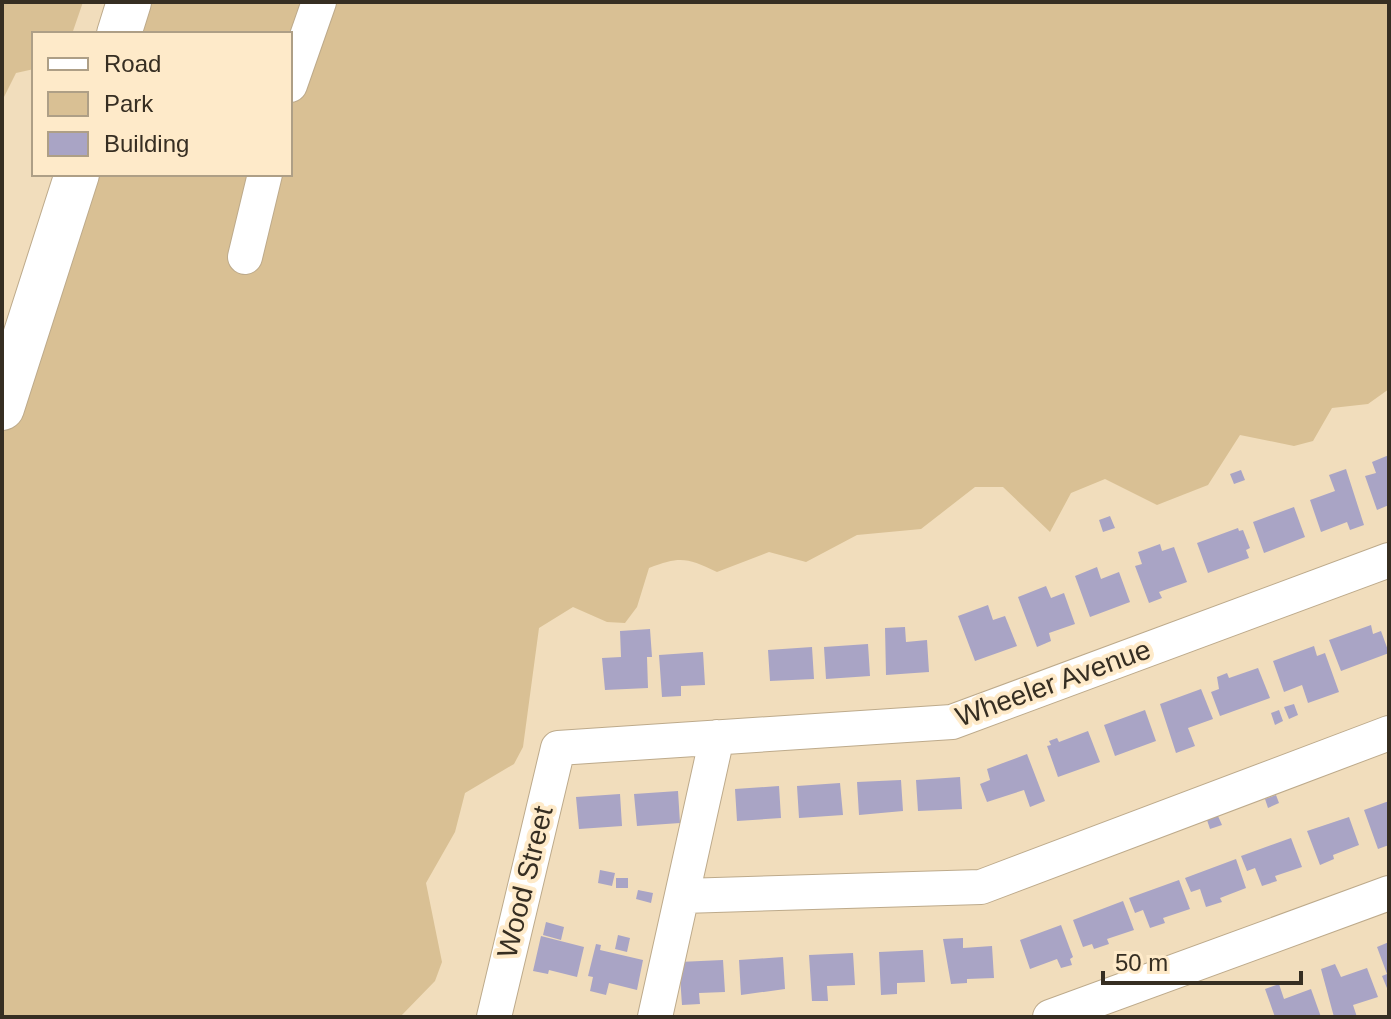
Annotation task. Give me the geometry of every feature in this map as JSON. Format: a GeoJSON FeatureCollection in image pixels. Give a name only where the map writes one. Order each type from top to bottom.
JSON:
{"type":"FeatureCollection","features":[{"type":"Feature","properties":{"kind":"main road"},"geometry":{"type":"LineString","coordinates":[[120,32],[129,2]]}},
{"type":"Feature","properties":{"kind":"main road"},"geometry":{"type":"LineString","coordinates":[[2,408],[76,176]]}},
{"type":"Feature","properties":{"kind":"street"},"geometry":{"type":"LineString","coordinates":[[292,79],[319,2]]}},
{"type":"Feature","properties":{"kind":"street"},"geometry":{"type":"LineString","coordinates":[[245,257],[265,176]]}},
{"type":"Feature","properties":{"kind":"street","name":"Wheeler Avenue"},"geometry":{"type":"LineString","coordinates":[[558,748],[952,722],[1389,560]]}},
{"type":"Feature","properties":{"kind":"street"},"geometry":{"type":"LineString","coordinates":[[683,896],[981,887],[1389,733]]}},
{"type":"Feature","properties":{"kind":"street"},"geometry":{"type":"LineString","coordinates":[[655,1017],[717,737]]}},
{"type":"Feature","properties":{"kind":"street","name":"Wood Street"},"geometry":{"type":"LineString","coordinates":[[493,1017],[558,748]]}},
{"type":"Feature","properties":{"kind":"street"},"geometry":{"type":"LineString","coordinates":[[1050,1017],[1389,893]]}},
{"type":"Feature","properties":{"kind":"green space"},"geometry":{"type":"Polygon","coordinates":[[[2,2],[83,2],[73,32],[32,32],[32,69],[16,73],[2,101],[2,2]]]}},
{"type":"Feature","properties":{"kind":"green space"},"geometry":{"type":"Polygon","coordinates":[[[140,2],[1389,2],[1389,389],[1368,404],[1332,408],[1313,441],[1294,446],[1240,435],[1208,485],[1157,505],[1105,479],[1071,493],[1050,532],[1003,487],[975,487],[921,529],[857,535],[806,562],[769,552],[717,572],[684,560],[660,564],[649,568],[637,607],[625,623],[607,622],[573,607],[539,628],[523,747],[514,764],[465,793],[455,832],[426,883],[442,962],[435,981],[400,1017],[2,1017],[2,435],[85,176],[292,176],[292,32],[131,32],[140,2]]]}},
{"type":"Feature","properties":{"kind":"building"},"geometry":{"type":"Polygon","coordinates":[[[1389,455],[1389,505],[1377,510],[1365,476],[1376,473],[1372,462],[1389,455]]]}},
{"type":"Feature","properties":{"kind":"building"},"geometry":{"type":"Polygon","coordinates":[[[1346,469],[1364,525],[1350,530],[1347,522],[1321,532],[1310,500],[1335,491],[1329,475],[1346,469]]]}},
{"type":"Feature","properties":{"kind":"building"},"geometry":{"type":"Polygon","coordinates":[[[1241,470],[1245,480],[1234,484],[1230,474],[1241,470]]]}},
{"type":"Feature","properties":{"kind":"building"},"geometry":{"type":"Polygon","coordinates":[[[1294,507],[1305,537],[1264,553],[1253,522],[1294,507]]]}},
{"type":"Feature","properties":{"kind":"building"},"geometry":{"type":"Polygon","coordinates":[[[1110,516],[1115,528],[1103,532],[1099,520],[1110,516]]]}},
{"type":"Feature","properties":{"kind":"building"},"geometry":{"type":"Polygon","coordinates":[[[1238,528],[1239,531],[1243,530],[1250,548],[1246,550],[1249,558],[1208,573],[1197,543],[1238,528]]]}},
{"type":"Feature","properties":{"kind":"building"},"geometry":{"type":"Polygon","coordinates":[[[1160,544],[1162,551],[1174,547],[1187,582],[1159,592],[1162,598],[1149,603],[1135,566],[1142,564],[1138,552],[1160,544]]]}},
{"type":"Feature","properties":{"kind":"building"},"geometry":{"type":"Polygon","coordinates":[[[1097,567],[1101,579],[1119,572],[1130,602],[1090,617],[1075,576],[1097,567]]]}},
{"type":"Feature","properties":{"kind":"building"},"geometry":{"type":"Polygon","coordinates":[[[1046,586],[1051,598],[1064,593],[1075,624],[1049,633],[1051,641],[1037,647],[1018,597],[1046,586]]]}},
{"type":"Feature","properties":{"kind":"building"},"geometry":{"type":"Polygon","coordinates":[[[988,605],[993,620],[1005,616],[1017,646],[975,661],[958,616],[988,605]]]}},
{"type":"Feature","properties":{"kind":"building"},"geometry":{"type":"Polygon","coordinates":[[[1371,625],[1373,634],[1381,631],[1389,653],[1341,671],[1329,640],[1371,625]]]}},
{"type":"Feature","properties":{"kind":"building"},"geometry":{"type":"Polygon","coordinates":[[[905,627],[906,642],[927,640],[929,672],[886,675],[885,628],[905,627]]]}},
{"type":"Feature","properties":{"kind":"building"},"geometry":{"type":"Polygon","coordinates":[[[650,629],[652,657],[647,657],[648,688],[605,690],[602,658],[621,657],[620,631],[650,629]]]}},
{"type":"Feature","properties":{"kind":"building"},"geometry":{"type":"Polygon","coordinates":[[[868,644],[870,676],[826,679],[824,647],[868,644]]]}},
{"type":"Feature","properties":{"kind":"building"},"geometry":{"type":"Polygon","coordinates":[[[1314,646],[1317,656],[1325,653],[1339,692],[1308,703],[1302,685],[1284,692],[1273,661],[1314,646]]]}},
{"type":"Feature","properties":{"kind":"building"},"geometry":{"type":"Polygon","coordinates":[[[812,647],[814,679],[770,681],[768,650],[812,647]]]}},
{"type":"Feature","properties":{"kind":"building"},"geometry":{"type":"Polygon","coordinates":[[[703,652],[705,685],[681,686],[681,696],[662,697],[659,655],[703,652]]]}},
{"type":"Feature","properties":{"kind":"building"},"geometry":{"type":"Polygon","coordinates":[[[1258,668],[1270,698],[1220,716],[1211,692],[1219,689],[1217,677],[1227,673],[1229,678],[1258,668]]]}},
{"type":"Feature","properties":{"kind":"building"},"geometry":{"type":"Polygon","coordinates":[[[1201,689],[1213,719],[1188,728],[1195,746],[1176,753],[1160,704],[1201,689]]]}},
{"type":"Feature","properties":{"kind":"building"},"geometry":{"type":"Polygon","coordinates":[[[1294,704],[1298,715],[1289,719],[1284,707],[1294,704]]]}},
{"type":"Feature","properties":{"kind":"building"},"geometry":{"type":"Polygon","coordinates":[[[1145,710],[1156,741],[1115,756],[1104,725],[1145,710]]]}},
{"type":"Feature","properties":{"kind":"building"},"geometry":{"type":"Polygon","coordinates":[[[1279,710],[1283,721],[1275,725],[1271,713],[1279,710]]]}},
{"type":"Feature","properties":{"kind":"building"},"geometry":{"type":"Polygon","coordinates":[[[1088,731],[1100,762],[1058,777],[1047,746],[1051,745],[1049,741],[1057,738],[1059,742],[1088,731]]]}},
{"type":"Feature","properties":{"kind":"building"},"geometry":{"type":"Polygon","coordinates":[[[1027,754],[1045,801],[1030,807],[1024,790],[987,802],[980,784],[990,780],[987,769],[1027,754]]]}},
{"type":"Feature","properties":{"kind":"building"},"geometry":{"type":"Polygon","coordinates":[[[960,777],[962,809],[918,811],[916,780],[960,777]]]}},
{"type":"Feature","properties":{"kind":"building"},"geometry":{"type":"Polygon","coordinates":[[[901,780],[903,811],[859,815],[857,782],[901,780]]]}},
{"type":"Feature","properties":{"kind":"building"},"geometry":{"type":"Polygon","coordinates":[[[840,783],[843,815],[799,818],[797,786],[840,783]]]}},
{"type":"Feature","properties":{"kind":"building"},"geometry":{"type":"Polygon","coordinates":[[[779,786],[781,818],[737,821],[735,789],[779,786]]]}},
{"type":"Feature","properties":{"kind":"building"},"geometry":{"type":"Polygon","coordinates":[[[678,791],[680,823],[637,826],[634,794],[678,791]]]}},
{"type":"Feature","properties":{"kind":"building"},"geometry":{"type":"Polygon","coordinates":[[[620,794],[622,826],[579,829],[576,797],[620,794]]]}},
{"type":"Feature","properties":{"kind":"building"},"geometry":{"type":"Polygon","coordinates":[[[1276,795],[1279,803],[1268,808],[1265,799],[1276,795]]]}},
{"type":"Feature","properties":{"kind":"building"},"geometry":{"type":"Polygon","coordinates":[[[1389,801],[1389,845],[1378,849],[1364,810],[1389,801]]]}},
{"type":"Feature","properties":{"kind":"building"},"geometry":{"type":"Polygon","coordinates":[[[1218,816],[1222,825],[1210,829],[1207,820],[1218,816]]]}},
{"type":"Feature","properties":{"kind":"building"},"geometry":{"type":"Polygon","coordinates":[[[1349,817],[1359,845],[1333,855],[1334,859],[1320,865],[1307,831],[1349,817]]]}},
{"type":"Feature","properties":{"kind":"building"},"geometry":{"type":"Polygon","coordinates":[[[1291,838],[1302,867],[1275,876],[1277,881],[1262,886],[1255,868],[1247,871],[1241,856],[1291,838]]]}},
{"type":"Feature","properties":{"kind":"building"},"geometry":{"type":"Polygon","coordinates":[[[1236,859],[1246,888],[1206,907],[1200,889],[1191,892],[1185,878],[1236,859]]]}},
{"type":"Feature","properties":{"kind":"building"},"geometry":{"type":"Polygon","coordinates":[[[600,870],[615,873],[612,886],[598,883],[600,870]]]}},
{"type":"Feature","properties":{"kind":"building"},"geometry":{"type":"Polygon","coordinates":[[[616,878],[628,878],[628,888],[616,888],[616,878]]]}},
{"type":"Feature","properties":{"kind":"building"},"geometry":{"type":"Polygon","coordinates":[[[1179,880],[1190,909],[1163,918],[1165,923],[1150,928],[1143,910],[1135,913],[1129,898],[1179,880]]]}},
{"type":"Feature","properties":{"kind":"building"},"geometry":{"type":"Polygon","coordinates":[[[638,890],[653,893],[651,903],[636,899],[638,890]]]}},
{"type":"Feature","properties":{"kind":"building"},"geometry":{"type":"Polygon","coordinates":[[[1123,901],[1134,930],[1107,939],[1109,944],[1094,949],[1092,944],[1083,947],[1073,920],[1123,901]]]}},
{"type":"Feature","properties":{"kind":"building"},"geometry":{"type":"Polygon","coordinates":[[[546,922],[564,927],[561,940],[543,935],[546,922]]]}},
{"type":"Feature","properties":{"kind":"building"},"geometry":{"type":"Polygon","coordinates":[[[1061,925],[1073,957],[1070,959],[1072,965],[1061,968],[1057,959],[1030,969],[1020,940],[1061,925]]]}},
{"type":"Feature","properties":{"kind":"building"},"geometry":{"type":"Polygon","coordinates":[[[618,935],[630,938],[627,952],[615,949],[618,935]]]}},
{"type":"Feature","properties":{"kind":"building"},"geometry":{"type":"Polygon","coordinates":[[[541,936],[584,947],[577,977],[549,970],[548,974],[533,971],[541,936]]]}},
{"type":"Feature","properties":{"kind":"building"},"geometry":{"type":"Polygon","coordinates":[[[963,938],[963,948],[992,946],[994,978],[967,979],[967,983],[951,984],[943,939],[963,938]]]}},
{"type":"Feature","properties":{"kind":"building"},"geometry":{"type":"Polygon","coordinates":[[[1389,942],[1389,993],[1382,976],[1387,974],[1377,947],[1389,942]]]}},
{"type":"Feature","properties":{"kind":"building"},"geometry":{"type":"Polygon","coordinates":[[[596,944],[601,945],[600,950],[643,960],[637,990],[609,983],[606,995],[590,991],[593,977],[588,976],[596,944]]]}},
{"type":"Feature","properties":{"kind":"building"},"geometry":{"type":"Polygon","coordinates":[[[923,950],[925,982],[897,983],[897,994],[881,995],[879,952],[923,950]]]}},
{"type":"Feature","properties":{"kind":"building"},"geometry":{"type":"Polygon","coordinates":[[[853,953],[855,985],[827,986],[828,1001],[812,1001],[809,955],[853,953]]]}},
{"type":"Feature","properties":{"kind":"building"},"geometry":{"type":"Polygon","coordinates":[[[783,957],[785,989],[741,995],[739,960],[783,957]]]}},
{"type":"Feature","properties":{"kind":"building"},"geometry":{"type":"Polygon","coordinates":[[[723,960],[725,992],[699,993],[700,1004],[682,1005],[679,962],[723,960]]]}},
{"type":"Feature","properties":{"kind":"building"},"geometry":{"type":"Polygon","coordinates":[[[1335,964],[1341,977],[1367,968],[1378,997],[1353,1005],[1357,1017],[1334,1017],[1321,969],[1335,964]]]}},
{"type":"Feature","properties":{"kind":"building"},"geometry":{"type":"Polygon","coordinates":[[[1279,984],[1284,999],[1311,989],[1321,1017],[1275,1017],[1265,989],[1279,984]]]}}]}
